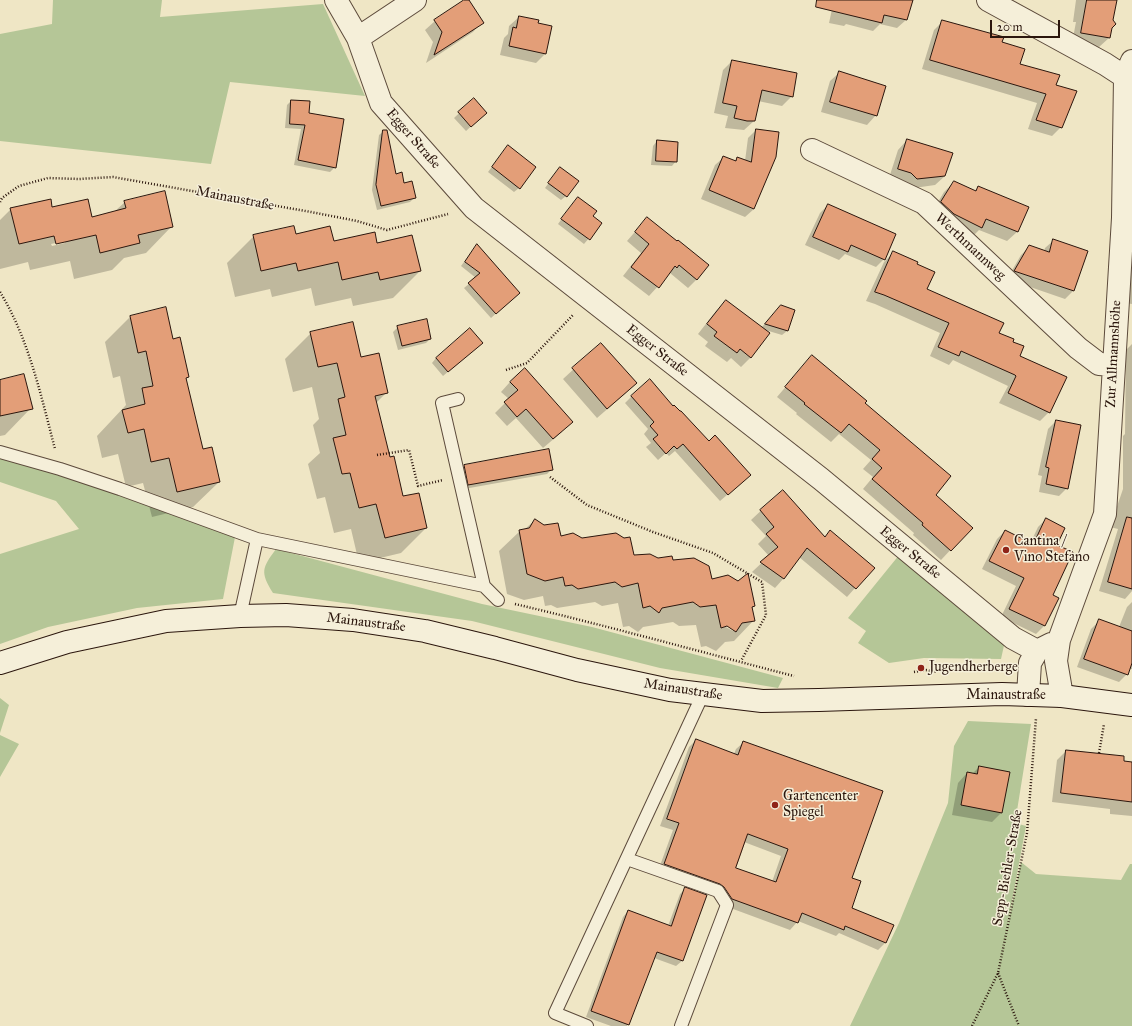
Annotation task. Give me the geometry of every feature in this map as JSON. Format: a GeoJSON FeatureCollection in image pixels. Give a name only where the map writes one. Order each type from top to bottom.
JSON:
{"type":"FeatureCollection","features":[{"type":"Feature","properties":{"kind":"street","name":"Egger Straße"},"geometry":{"type":"LineString","coordinates":[[336,0],[358,38],[382,103],[474,208],[821,479],[1013,638],[1037,650]]}},
{"type":"Feature","properties":{"kind":"street"},"geometry":{"type":"LineString","coordinates":[[358,38],[415,0]]}},
{"type":"Feature","properties":{"kind":"street"},"geometry":{"type":"LineString","coordinates":[[988,0],[1105,64],[1128,69]]}},
{"type":"Feature","properties":{"kind":"street","name":"Zur Allmannshöhe"},"geometry":{"type":"LineString","coordinates":[[1062,696],[1056,660],[1059,640],[1105,514],[1123,218],[1128,69]]}},
{"type":"Feature","properties":{"kind":"street","name":"Werthmannweg"},"geometry":{"type":"LineString","coordinates":[[812,150],[924,203],[1078,348],[1099,364],[1114,365]]}},
{"type":"Feature","properties":{"kind":"street","name":"Mainaustraße"},"geometry":{"type":"LineString","coordinates":[[0,663],[67,642],[166,621],[240,616],[286,615],[353,620],[425,631],[577,670],[670,690],[762,701],[1002,694],[1062,696],[1132,705]]}},
{"type":"Feature","properties":{"kind":"street"},"geometry":{"type":"LineString","coordinates":[[1028,695],[1030,663],[1037,650],[1059,640]]}},
{"type":"Feature","properties":{"kind":"lane"},"geometry":{"type":"LineString","coordinates":[[458,399],[442,403],[484,586],[498,600]]}},
{"type":"Feature","properties":{"kind":"lane"},"geometry":{"type":"LineString","coordinates":[[0,452],[60,469],[127,491],[257,540],[484,586]]}},
{"type":"Feature","properties":{"kind":"lane"},"geometry":{"type":"LineString","coordinates":[[240,616],[257,540]]}},
{"type":"Feature","properties":{"kind":"lane"},"geometry":{"type":"LineString","coordinates":[[587,1026],[555,1013],[704,694]]}},
{"type":"Feature","properties":{"kind":"lane"},"geometry":{"type":"LineString","coordinates":[[627,859],[718,891],[727,905],[681,1026]]}},
{"type":"Feature","properties":{"kind":"path","name":"Mainaustraße"},"geometry":{"type":"LineString","coordinates":[[0,202],[2,198],[19,186],[48,178],[79,179],[113,177],[311,212],[387,230],[474,208]]}},
{"type":"Feature","properties":{"kind":"path"},"geometry":{"type":"LineString","coordinates":[[0,292],[11,310],[38,382],[60,469]]}},
{"type":"Feature","properties":{"kind":"path"},"geometry":{"type":"LineString","coordinates":[[506,370],[527,363],[589,298]]}},
{"type":"Feature","properties":{"kind":"path"},"geometry":{"type":"LineString","coordinates":[[377,455],[409,450],[418,486],[459,477]]}},
{"type":"Feature","properties":{"kind":"path"},"geometry":{"type":"LineString","coordinates":[[550,477],[587,505],[653,532],[713,553],[762,582],[766,615],[741,662]]}},
{"type":"Feature","properties":{"kind":"path"},"geometry":{"type":"LineString","coordinates":[[498,600],[592,622],[688,649],[802,677]]}},
{"type":"Feature","properties":{"kind":"path","name":"Sepp-Biehler-Straße"},"geometry":{"type":"LineString","coordinates":[[972,1026],[998,973],[1027,834],[1036,717]]}},
{"type":"Feature","properties":{"kind":"path"},"geometry":{"type":"LineString","coordinates":[[1099,754],[1105,717]]}},
{"type":"Feature","properties":{"kind":"path"},"geometry":{"type":"LineString","coordinates":[[998,973],[1019,1026]]}},
{"type":"Feature","properties":{"kind":"green space"},"geometry":{"type":"Polygon","coordinates":[[[53,0],[162,0],[160,17],[323,4],[365,96],[230,82],[211,164],[0,141],[0,34],[52,24],[53,0]]]}},
{"type":"Feature","properties":{"kind":"green space"},"geometry":{"type":"Polygon","coordinates":[[[0,452],[236,532],[223,599],[137,608],[48,627],[0,644],[0,554],[79,529],[56,501],[0,482],[0,452]]]}},
{"type":"Feature","properties":{"kind":"green space"},"geometry":{"type":"Polygon","coordinates":[[[276,549],[482,604],[592,627],[783,678],[778,688],[660,668],[472,621],[273,593],[266,580],[264,570],[276,549]]]}},
{"type":"Feature","properties":{"kind":"green space"},"geometry":{"type":"Polygon","coordinates":[[[904,549],[1007,632],[1001,659],[924,658],[889,663],[858,643],[866,631],[848,618],[904,549]]]}},
{"type":"Feature","properties":{"kind":"green space"},"geometry":{"type":"Polygon","coordinates":[[[0,698],[9,705],[0,733],[0,698]]]}},
{"type":"Feature","properties":{"kind":"green space"},"geometry":{"type":"Polygon","coordinates":[[[968,721],[1031,724],[1015,823],[1026,826],[1006,933],[1021,862],[1036,874],[1121,880],[1130,864],[1132,864],[1132,1026],[850,1026],[899,923],[948,803],[954,746],[968,721]]]}},
{"type":"Feature","properties":{"kind":"green space"},"geometry":{"type":"Polygon","coordinates":[[[0,735],[19,744],[0,777],[0,735]]]}},
{"type":"Feature","properties":{"kind":"building"},"geometry":{"type":"Polygon","coordinates":[[[464,0],[469,0],[484,23],[434,55],[442,32],[434,20],[464,0]]]}},
{"type":"Feature","properties":{"kind":"building"},"geometry":{"type":"Polygon","coordinates":[[[817,0],[913,0],[907,20],[884,15],[882,23],[816,7],[817,0]]]}},
{"type":"Feature","properties":{"kind":"building"},"geometry":{"type":"Polygon","coordinates":[[[1087,0],[1117,0],[1113,20],[1116,24],[1112,28],[1110,38],[1081,33],[1087,0]]]}},
{"type":"Feature","properties":{"kind":"building"},"geometry":{"type":"Polygon","coordinates":[[[519,16],[539,20],[538,23],[552,26],[546,54],[509,46],[513,27],[516,28],[519,16]]]}},
{"type":"Feature","properties":{"kind":"building"},"geometry":{"type":"Polygon","coordinates":[[[942,20],[1004,37],[1002,42],[1025,49],[1020,64],[1060,75],[1056,85],[1077,91],[1062,128],[1036,120],[1046,94],[930,60],[942,20]]]}},
{"type":"Feature","properties":{"kind":"building"},"geometry":{"type":"Polygon","coordinates":[[[732,60],[797,73],[793,97],[762,90],[755,121],[734,118],[737,106],[723,103],[732,60]]]}},
{"type":"Feature","properties":{"kind":"building"},"geometry":{"type":"Polygon","coordinates":[[[839,71],[886,86],[877,116],[830,102],[839,71]]]}},
{"type":"Feature","properties":{"kind":"building"},"geometry":{"type":"Polygon","coordinates":[[[474,98],[487,113],[471,127],[458,112],[474,98]]]}},
{"type":"Feature","properties":{"kind":"building"},"geometry":{"type":"Polygon","coordinates":[[[291,100],[310,101],[309,113],[344,119],[336,168],[298,160],[305,125],[290,124],[291,100]]]}},
{"type":"Feature","properties":{"kind":"building"},"geometry":{"type":"Polygon","coordinates":[[[756,129],[779,132],[776,157],[754,209],[709,190],[723,156],[736,161],[737,157],[751,162],[756,129]]]}},
{"type":"Feature","properties":{"kind":"building"},"geometry":{"type":"Polygon","coordinates":[[[383,130],[387,130],[396,174],[402,172],[404,183],[412,181],[416,198],[381,206],[376,185],[383,130]]]}},
{"type":"Feature","properties":{"kind":"building"},"geometry":{"type":"Polygon","coordinates":[[[907,139],[953,153],[945,176],[917,179],[911,173],[898,169],[907,139]]]}},
{"type":"Feature","properties":{"kind":"building"},"geometry":{"type":"Polygon","coordinates":[[[657,140],[678,142],[677,162],[656,161],[657,140]]]}},
{"type":"Feature","properties":{"kind":"building"},"geometry":{"type":"Polygon","coordinates":[[[508,145],[536,167],[520,189],[492,167],[508,145]]]}},
{"type":"Feature","properties":{"kind":"building"},"geometry":{"type":"Polygon","coordinates":[[[560,167],[579,181],[567,197],[548,183],[560,167]]]}},
{"type":"Feature","properties":{"kind":"building"},"geometry":{"type":"Polygon","coordinates":[[[954,181],[976,191],[978,186],[1029,207],[1018,232],[986,219],[982,228],[954,214],[941,202],[954,181]]]}},
{"type":"Feature","properties":{"kind":"building"},"geometry":{"type":"Polygon","coordinates":[[[165,191],[173,227],[138,235],[140,243],[100,253],[96,235],[56,244],[54,236],[19,244],[10,208],[51,199],[52,207],[88,199],[92,217],[126,208],[124,201],[165,191]]]}},
{"type":"Feature","properties":{"kind":"building"},"geometry":{"type":"Polygon","coordinates":[[[578,197],[597,211],[593,216],[602,223],[590,240],[561,219],[578,197]]]}},
{"type":"Feature","properties":{"kind":"building"},"geometry":{"type":"Polygon","coordinates":[[[828,204],[896,234],[885,260],[851,245],[848,252],[813,237],[828,204]]]}},
{"type":"Feature","properties":{"kind":"building"},"geometry":{"type":"Polygon","coordinates":[[[647,217],[709,265],[697,280],[679,265],[677,268],[675,266],[659,288],[631,267],[649,244],[635,232],[647,217]]]}},
{"type":"Feature","properties":{"kind":"building"},"geometry":{"type":"Polygon","coordinates":[[[294,226],[296,234],[330,226],[334,241],[375,232],[377,243],[412,235],[421,271],[380,280],[378,272],[342,280],[338,262],[298,271],[296,263],[261,271],[253,235],[294,226]]]}},
{"type":"Feature","properties":{"kind":"building"},"geometry":{"type":"Polygon","coordinates":[[[1053,239],[1088,251],[1074,291],[1014,271],[1029,245],[1049,252],[1053,239]]]}},
{"type":"Feature","properties":{"kind":"building"},"geometry":{"type":"Polygon","coordinates":[[[477,244],[520,293],[496,314],[468,283],[480,273],[465,262],[477,244]]]}},
{"type":"Feature","properties":{"kind":"building"},"geometry":{"type":"Polygon","coordinates":[[[893,251],[918,262],[917,264],[935,272],[927,289],[1004,323],[999,333],[1014,339],[1013,342],[1024,346],[1020,356],[1067,377],[1050,413],[1008,393],[1016,376],[1015,375],[961,351],[959,356],[938,347],[949,323],[875,292],[893,251]]]}},
{"type":"Feature","properties":{"kind":"building"},"geometry":{"type":"Polygon","coordinates":[[[726,300],[770,333],[751,358],[740,349],[737,353],[714,336],[717,332],[707,324],[726,300]]]}},
{"type":"Feature","properties":{"kind":"building"},"geometry":{"type":"Polygon","coordinates":[[[781,305],[795,310],[788,331],[765,324],[781,305]]]}},
{"type":"Feature","properties":{"kind":"building"},"geometry":{"type":"Polygon","coordinates":[[[166,307],[173,339],[180,337],[189,377],[186,378],[203,449],[212,447],[220,482],[177,492],[169,458],[151,462],[144,429],[128,433],[122,410],[145,404],[142,388],[153,386],[146,351],[138,353],[130,316],[166,307]]]}},
{"type":"Feature","properties":{"kind":"building"},"geometry":{"type":"Polygon","coordinates":[[[427,319],[431,339],[402,346],[397,326],[427,319]]]}},
{"type":"Feature","properties":{"kind":"building"},"geometry":{"type":"Polygon","coordinates":[[[353,322],[361,357],[379,353],[388,393],[375,396],[390,457],[394,456],[403,496],[419,493],[427,528],[385,538],[376,504],[359,508],[350,473],[342,474],[333,438],[346,435],[338,399],[345,397],[337,363],[318,367],[310,332],[353,322]]]}},
{"type":"Feature","properties":{"kind":"building"},"geometry":{"type":"Polygon","coordinates":[[[470,328],[483,343],[448,372],[436,358],[470,328]]]}},
{"type":"Feature","properties":{"kind":"building"},"geometry":{"type":"Polygon","coordinates":[[[601,343],[637,383],[607,409],[572,368],[601,343]]]}},
{"type":"Feature","properties":{"kind":"building"},"geometry":{"type":"Polygon","coordinates":[[[812,355],[867,401],[865,403],[951,476],[936,495],[973,528],[951,551],[922,525],[923,523],[872,479],[882,468],[872,459],[880,450],[849,424],[841,433],[785,387],[812,355]]]}},
{"type":"Feature","properties":{"kind":"building"},"geometry":{"type":"Polygon","coordinates":[[[525,368],[573,422],[553,439],[526,409],[517,417],[504,402],[518,390],[510,382],[525,368]]]}},
{"type":"Feature","properties":{"kind":"building"},"geometry":{"type":"Polygon","coordinates":[[[24,374],[33,409],[0,416],[0,380],[24,374]]]}},
{"type":"Feature","properties":{"kind":"building"},"geometry":{"type":"Polygon","coordinates":[[[650,379],[673,406],[674,405],[681,411],[709,441],[715,435],[751,475],[728,495],[683,444],[677,449],[674,446],[666,454],[653,439],[658,435],[650,426],[654,422],[631,396],[650,379]]]}},
{"type":"Feature","properties":{"kind":"building"},"geometry":{"type":"Polygon","coordinates":[[[1056,420],[1081,425],[1068,489],[1046,484],[1049,468],[1046,467],[1056,420]]]}},
{"type":"Feature","properties":{"kind":"building"},"geometry":{"type":"Polygon","coordinates":[[[549,449],[553,470],[468,485],[464,465],[549,449]]]}},
{"type":"Feature","properties":{"kind":"building"},"geometry":{"type":"Polygon","coordinates":[[[783,490],[825,537],[830,530],[875,568],[856,589],[807,548],[784,579],[760,562],[778,547],[766,534],[774,527],[760,510],[783,490]]]}},
{"type":"Feature","properties":{"kind":"building"},"geometry":{"type":"Polygon","coordinates":[[[1127,517],[1132,518],[1132,589],[1108,582],[1127,517]]]}},
{"type":"Feature","properties":{"kind":"building"},"geometry":{"type":"Polygon","coordinates":[[[1046,518],[1065,528],[1057,545],[1073,552],[1053,595],[1059,598],[1045,626],[1009,609],[1024,578],[989,561],[1005,530],[1033,544],[1046,518]]]}},
{"type":"Feature","properties":{"kind":"building"},"geometry":{"type":"Polygon","coordinates":[[[535,519],[544,525],[558,523],[561,536],[573,533],[582,538],[616,533],[624,538],[630,537],[634,555],[650,554],[658,558],[672,556],[673,560],[694,558],[709,566],[712,579],[728,575],[738,581],[748,573],[755,606],[752,607],[755,621],[742,623],[736,632],[727,626],[721,628],[716,605],[700,607],[693,602],[662,608],[659,613],[650,606],[643,608],[638,583],[622,587],[615,582],[578,589],[572,585],[565,586],[563,577],[545,581],[527,574],[519,530],[529,528],[535,519]]]}},
{"type":"Feature","properties":{"kind":"building"},"geometry":{"type":"Polygon","coordinates":[[[1099,619],[1132,631],[1132,663],[1128,675],[1084,659],[1099,619]]]}},
{"type":"Feature","properties":{"kind":"building"},"geometry":{"type":"Polygon","coordinates":[[[696,739],[738,755],[743,741],[883,791],[852,878],[861,881],[852,908],[894,925],[886,943],[845,926],[844,930],[802,913],[798,923],[732,899],[724,887],[720,884],[664,864],[679,823],[667,819],[696,739]],[[748,834],[736,868],[776,882],[788,849],[748,834]]]}},
{"type":"Feature","properties":{"kind":"building"},"geometry":{"type":"Polygon","coordinates":[[[1066,750],[1124,756],[1124,761],[1132,762],[1132,802],[1061,793],[1066,750]]]}},
{"type":"Feature","properties":{"kind":"building"},"geometry":{"type":"Polygon","coordinates":[[[979,766],[1010,772],[1002,813],[961,805],[967,772],[977,774],[979,766]]]}},
{"type":"Feature","properties":{"kind":"building"},"geometry":{"type":"Polygon","coordinates":[[[685,887],[707,895],[683,961],[657,952],[629,1025],[591,1011],[628,910],[671,926],[685,887]]]}},
{"type":"Feature","properties":{"kind":"place","name":"Cantina / Vino Stefano"},"geometry":{"type":"Point","coordinates":[1006,550]}},
{"type":"Feature","properties":{"kind":"place","name":"Jugendherberge"},"geometry":{"type":"Point","coordinates":[921,668]}},
{"type":"Feature","properties":{"kind":"place","name":"Gartencenter Spiegel"},"geometry":{"type":"Point","coordinates":[775,805]}}]}
